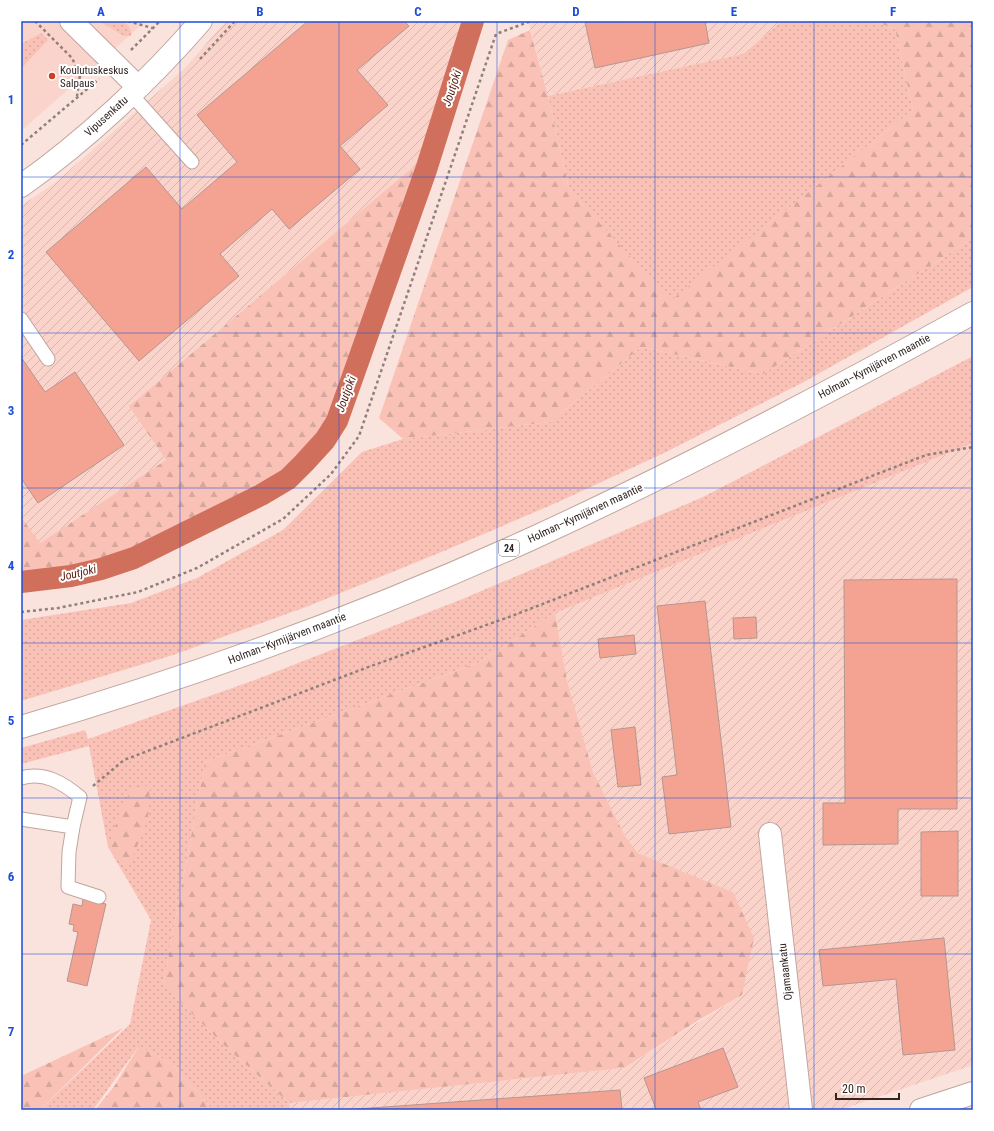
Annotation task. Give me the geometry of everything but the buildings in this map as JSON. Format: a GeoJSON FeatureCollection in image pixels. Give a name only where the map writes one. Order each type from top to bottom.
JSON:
{"type":"FeatureCollection","features":[{"type":"Feature","properties":{"kind":"main road"},"geometry":{"type":"LineString","coordinates":[[72,21],[116,64],[134,90]]}},
{"type":"Feature","properties":{"kind":"main road","name":"Vipusenkatu"},"geometry":{"type":"LineString","coordinates":[[21,186],[49,166],[134,90],[201,21]]}},
{"type":"Feature","properties":{"kind":"main road","name":"Holman–Kymijärven maantie"},"geometry":{"type":"LineString","coordinates":[[21,727],[119,698],[260,649],[387,600],[529,539],[658,478],[797,408],[973,313]]}},
{"type":"Feature","properties":{"kind":"main road","name":"Ojamaankatu"},"geometry":{"type":"LineString","coordinates":[[770,834],[800,1110]]}},
{"type":"Feature","properties":{"kind":"main road"},"geometry":{"type":"LineString","coordinates":[[921,1110],[973,1093]]}},
{"type":"Feature","properties":{"kind":"lane"},"geometry":{"type":"LineString","coordinates":[[134,90],[192,162]]}},
{"type":"Feature","properties":{"kind":"lane"},"geometry":{"type":"LineString","coordinates":[[21,319],[48,359]]}},
{"type":"Feature","properties":{"kind":"lane"},"geometry":{"type":"LineString","coordinates":[[21,778],[50,777],[64,784],[80,797],[69,852],[68,887],[99,897]]}},
{"type":"Feature","properties":{"kind":"lane"},"geometry":{"type":"LineString","coordinates":[[21,819],[73,827]]}},
{"type":"Feature","properties":{"kind":"path"},"geometry":{"type":"LineString","coordinates":[[35,21],[72,58],[80,75],[77,97]]}},
{"type":"Feature","properties":{"kind":"path"},"geometry":{"type":"LineString","coordinates":[[128,21],[153,29]]}},
{"type":"Feature","properties":{"kind":"path"},"geometry":{"type":"LineString","coordinates":[[21,145],[116,64],[160,21]]}},
{"type":"Feature","properties":{"kind":"path"},"geometry":{"type":"LineString","coordinates":[[200,59],[235,21]]}},
{"type":"Feature","properties":{"kind":"path"},"geometry":{"type":"LineString","coordinates":[[21,612],[58,608],[138,592],[197,568],[283,519],[330,474],[359,436],[496,34],[531,21]]}},
{"type":"Feature","properties":{"kind":"path"},"geometry":{"type":"LineString","coordinates":[[80,797],[124,760],[371,666],[509,617],[926,455],[973,447]]}},
{"type":"Feature","properties":{"kind":"shaded area","name":"Koulutuskeskus Salpaus"},"geometry":{"type":"Polygon","coordinates":[[[21,21],[146,21],[21,131],[21,21]]]}},
{"type":"Feature","properties":{"kind":"shaded area"},"geometry":{"type":"Polygon","coordinates":[[[226,21],[463,21],[419,162],[130,405],[166,460],[39,544],[21,517],[21,206],[56,182],[185,68],[226,21]]]}},
{"type":"Feature","properties":{"kind":"shaded area"},"geometry":{"type":"Polygon","coordinates":[[[528,21],[782,21],[743,54],[548,96],[528,21]]]}},
{"type":"Feature","properties":{"kind":"shaded area"},"geometry":{"type":"Polygon","coordinates":[[[973,443],[973,1065],[840,1110],[290,1110],[289,1103],[624,1068],[742,995],[733,892],[638,853],[625,836],[593,772],[567,680],[555,613],[973,443]]]}},
{"type":"Feature","properties":{"kind":"green space"},"geometry":{"type":"Polygon","coordinates":[[[99,21],[121,21],[128,26],[131,36],[124,36],[99,21]]]}},
{"type":"Feature","properties":{"kind":"green space"},"geometry":{"type":"Polygon","coordinates":[[[782,21],[873,21],[895,29],[913,110],[670,302],[569,189],[548,96],[743,54],[782,21]]]}},
{"type":"Feature","properties":{"kind":"green space"},"geometry":{"type":"Polygon","coordinates":[[[873,21],[973,21],[973,238],[763,374],[641,347],[550,422],[403,439],[379,418],[508,40],[530,30],[548,96],[569,189],[670,301],[913,110],[895,29],[873,21]]]}},
{"type":"Feature","properties":{"kind":"green space"},"geometry":{"type":"Polygon","coordinates":[[[41,33],[48,40],[21,69],[21,44],[41,33]]]}},
{"type":"Feature","properties":{"kind":"green space"},"geometry":{"type":"Polygon","coordinates":[[[419,162],[332,406],[321,430],[288,468],[263,484],[135,548],[91,562],[21,573],[21,517],[40,543],[166,460],[129,406],[419,162]]]}},
{"type":"Feature","properties":{"kind":"green space"},"geometry":{"type":"Polygon","coordinates":[[[973,238],[973,287],[802,383],[664,453],[556,503],[444,551],[306,607],[173,655],[21,701],[21,620],[131,603],[197,578],[283,530],[362,452],[403,439],[550,422],[641,347],[763,374],[973,238]]]}},
{"type":"Feature","properties":{"kind":"green space"},"geometry":{"type":"Polygon","coordinates":[[[973,356],[973,443],[555,613],[480,662],[205,762],[163,985],[229,1050],[289,1103],[290,1110],[213,1110],[172,1064],[139,1046],[93,1110],[40,1110],[130,1024],[151,920],[108,847],[89,746],[21,764],[21,748],[85,730],[88,739],[252,681],[460,600],[703,497],[973,356]]]}},
{"type":"Feature","properties":{"kind":"green space"},"geometry":{"type":"Polygon","coordinates":[[[555,613],[567,680],[593,772],[625,836],[638,853],[733,892],[754,938],[742,995],[699,1020],[624,1068],[289,1103],[229,1050],[163,985],[205,762],[480,662],[555,613]]]}},
{"type":"Feature","properties":{"kind":"green space"},"geometry":{"type":"Polygon","coordinates":[[[150,786],[148,819],[129,867],[108,847],[123,805],[133,787],[150,786]]]}},
{"type":"Feature","properties":{"kind":"green space"},"geometry":{"type":"Polygon","coordinates":[[[123,1028],[40,1110],[21,1110],[21,1076],[123,1028]]]}},
{"type":"Feature","properties":{"kind":"green space"},"geometry":{"type":"Polygon","coordinates":[[[139,1046],[172,1064],[213,1110],[95,1110],[115,1085],[139,1046]]]}},
{"type":"Feature","properties":{"kind":"waterway","name":"Joutjoki"},"geometry":{"type":"LineString","coordinates":[[21,582],[71,576],[101,569],[134,558],[261,495],[288,479],[325,440],[337,421],[426,170],[473,21]]}},
{"type":"Feature","properties":{"kind":"place","name":"Koulutuskeskus Salpaus"},"geometry":{"type":"Point","coordinates":[52,76]}}]}
